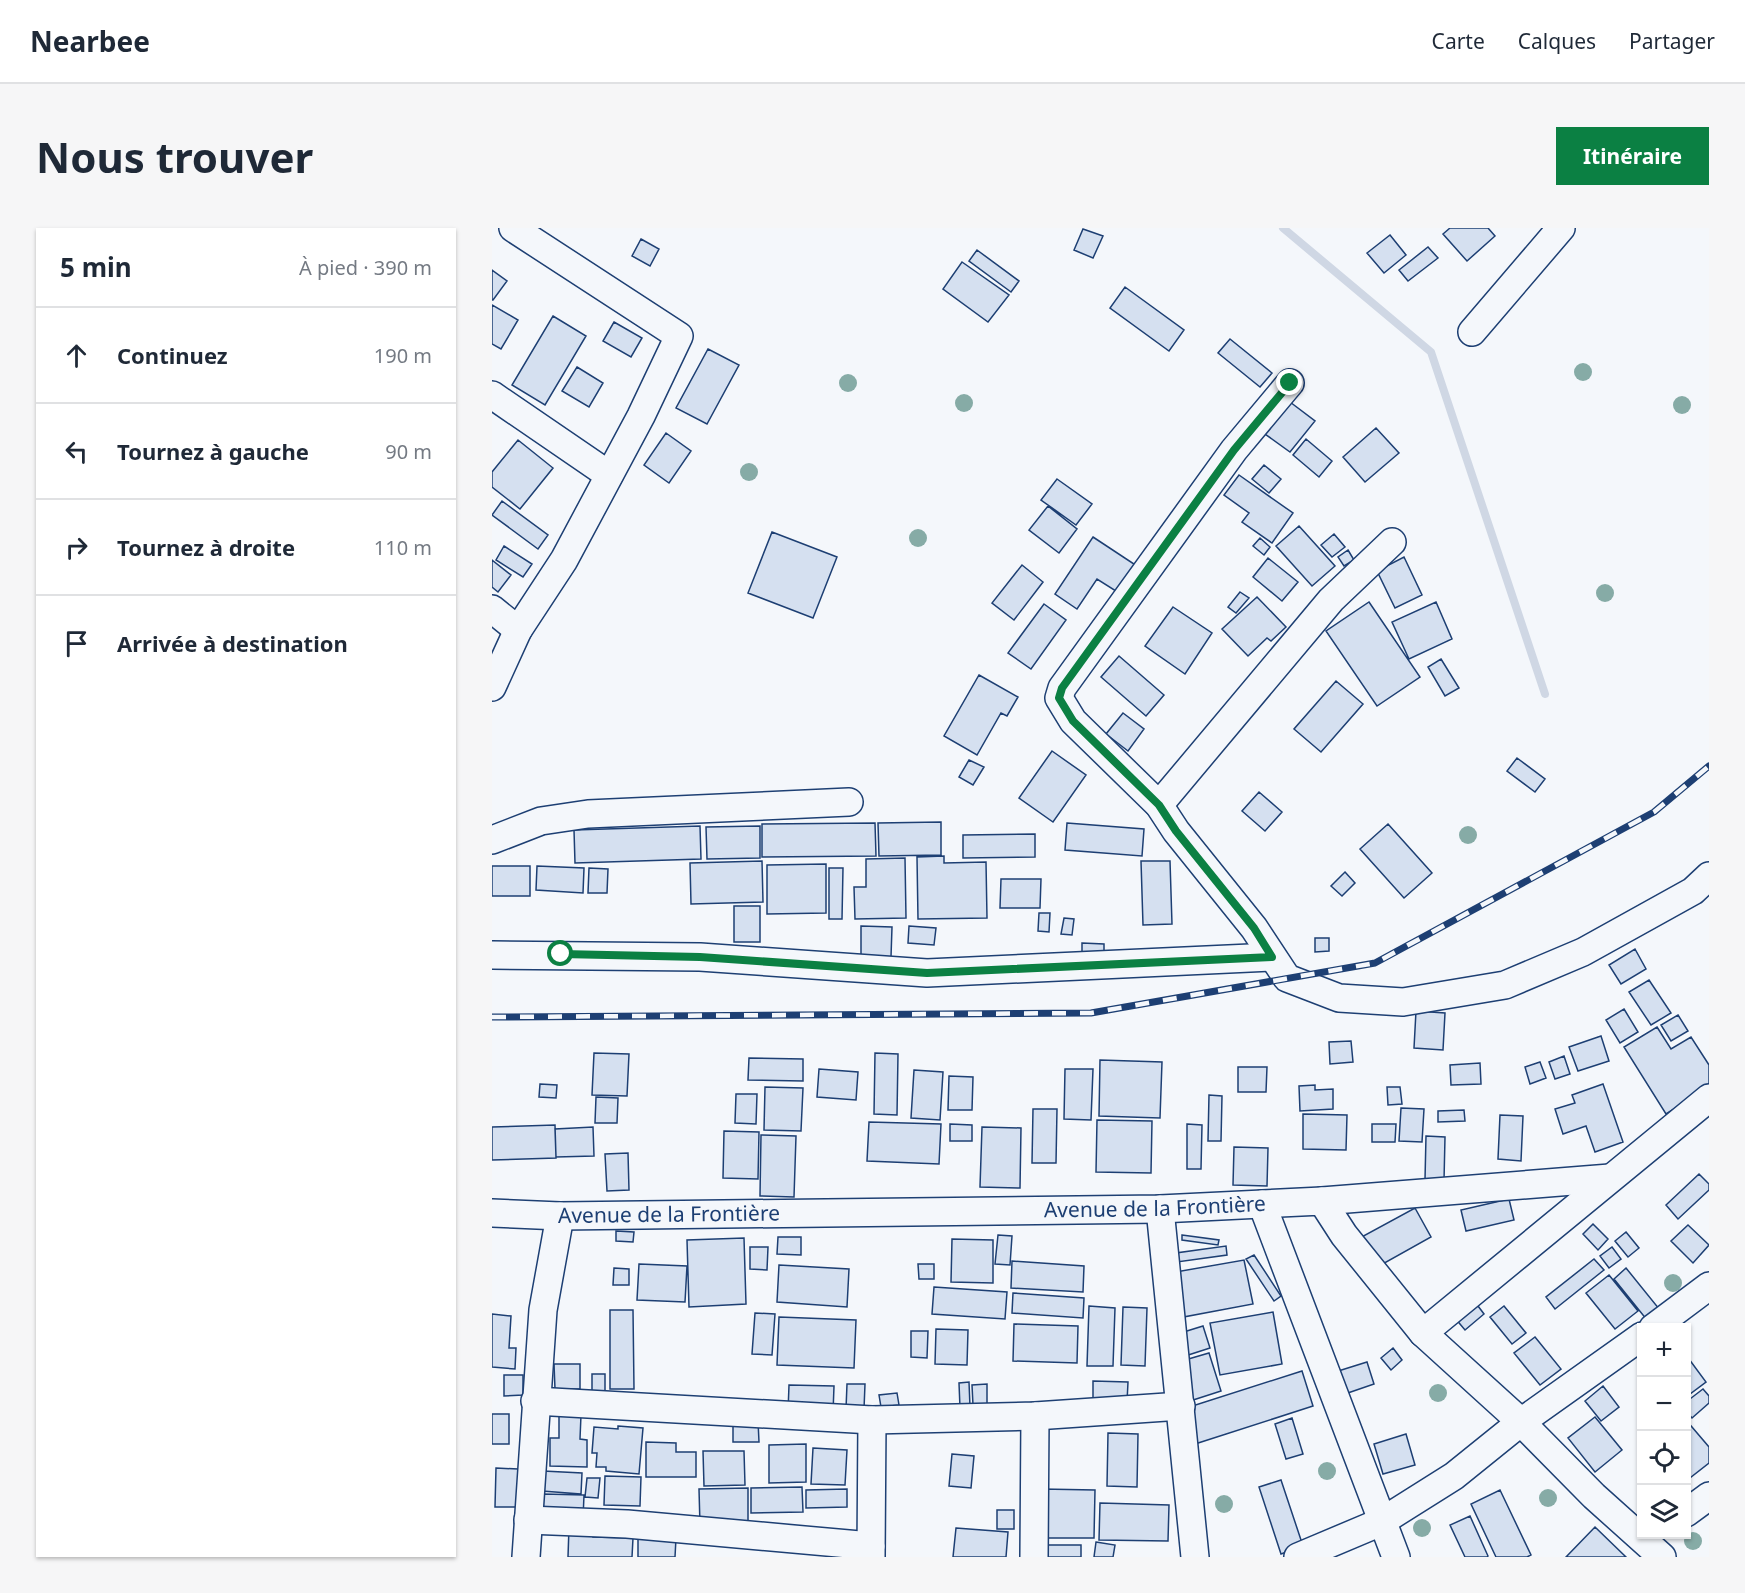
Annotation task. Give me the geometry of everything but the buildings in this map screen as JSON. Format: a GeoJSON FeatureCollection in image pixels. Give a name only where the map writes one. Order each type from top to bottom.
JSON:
{"type":"FeatureCollection","features":[{"type":"Feature","properties":{"kind":"street"},"geometry":{"type":"LineString","coordinates":[[492,687],[518,630],[564,560],[641,416],[679,336],[513,228]]}},
{"type":"Feature","properties":{"kind":"street"},"geometry":{"type":"LineString","coordinates":[[1472,332],[1561,228]]}},
{"type":"Feature","properties":{"kind":"street"},"geometry":{"type":"LineString","coordinates":[[1290,383],[1234,450],[1062,688],[1059,698],[1073,721],[1159,805],[1176,831],[1254,928],[1287,978],[1339,998],[1403,1002],[1505,985],[1583,952],[1693,891],[1709,876]]}},
{"type":"Feature","properties":{"kind":"street"},"geometry":{"type":"LineString","coordinates":[[492,396],[609,475]]}},
{"type":"Feature","properties":{"kind":"street"},"geometry":{"type":"LineString","coordinates":[[1159,805],[1330,600],[1392,542]]}},
{"type":"Feature","properties":{"kind":"street"},"geometry":{"type":"LineString","coordinates":[[492,609],[518,630]]}},
{"type":"Feature","properties":{"kind":"street"},"geometry":{"type":"LineString","coordinates":[[492,840],[541,821],[588,814],[849,802]]}},
{"type":"Feature","properties":{"kind":"street"},"geometry":{"type":"LineString","coordinates":[[492,955],[700,957],[927,973],[1272,957]]}},
{"type":"Feature","properties":{"kind":"street"},"geometry":{"type":"LineString","coordinates":[[1423,1333],[1709,1098]]}},
{"type":"Feature","properties":{"kind":"street","name":"Avenue de la Frontière"},"geometry":{"type":"LineString","coordinates":[[492,1213],[560,1216],[1160,1209],[1322,1201],[1610,1178]]}},
{"type":"Feature","properties":{"kind":"street"},"geometry":{"type":"LineString","coordinates":[[1322,1201],[1344,1235],[1423,1333],[1521,1422],[1594,1496],[1655,1545]]}},
{"type":"Feature","properties":{"kind":"street"},"geometry":{"type":"LineString","coordinates":[[1262,1204],[1396,1557]]}},
{"type":"Feature","properties":{"kind":"street"},"geometry":{"type":"LineString","coordinates":[[1160,1209],[1195,1557]]}},
{"type":"Feature","properties":{"kind":"street"},"geometry":{"type":"LineString","coordinates":[[526,1557],[543,1311],[560,1216]]}},
{"type":"Feature","properties":{"kind":"street"},"geometry":{"type":"LineString","coordinates":[[1660,1323],[1709,1286]]}},
{"type":"Feature","properties":{"kind":"street"},"geometry":{"type":"LineString","coordinates":[[1298,1557],[1381,1522],[1454,1476],[1521,1422],[1637,1339]]}},
{"type":"Feature","properties":{"kind":"street"},"geometry":{"type":"LineString","coordinates":[[535,1401],[872,1420],[1035,1416],[1181,1406]]}},
{"type":"Feature","properties":{"kind":"street"},"geometry":{"type":"LineString","coordinates":[[1034,1557],[1035,1416]]}},
{"type":"Feature","properties":{"kind":"street"},"geometry":{"type":"LineString","coordinates":[[528,1520],[627,1524],[871,1552],[872,1420]]}},
{"type":"Feature","properties":{"kind":"street"},"geometry":{"type":"LineString","coordinates":[[1691,1509],[1709,1496]]}},
{"type":"Feature","properties":{"kind":"waterway"},"geometry":{"type":"LineString","coordinates":[[1283,228],[1431,352],[1545,694]]}},
{"type":"Feature","properties":{"kind":"railway"},"geometry":{"type":"LineString","coordinates":[[492,1017],[1091,1013],[1375,963],[1654,812],[1709,766]]}},
{"type":"Feature","properties":{"kind":"route"},"geometry":{"type":"LineString","coordinates":[[561,954],[700,957],[927,973],[1092,963],[1178,963],[1272,957],[1254,928],[1176,831],[1159,805],[1073,721],[1059,698],[1062,688],[1234,450],[1290,383]]}}]}
